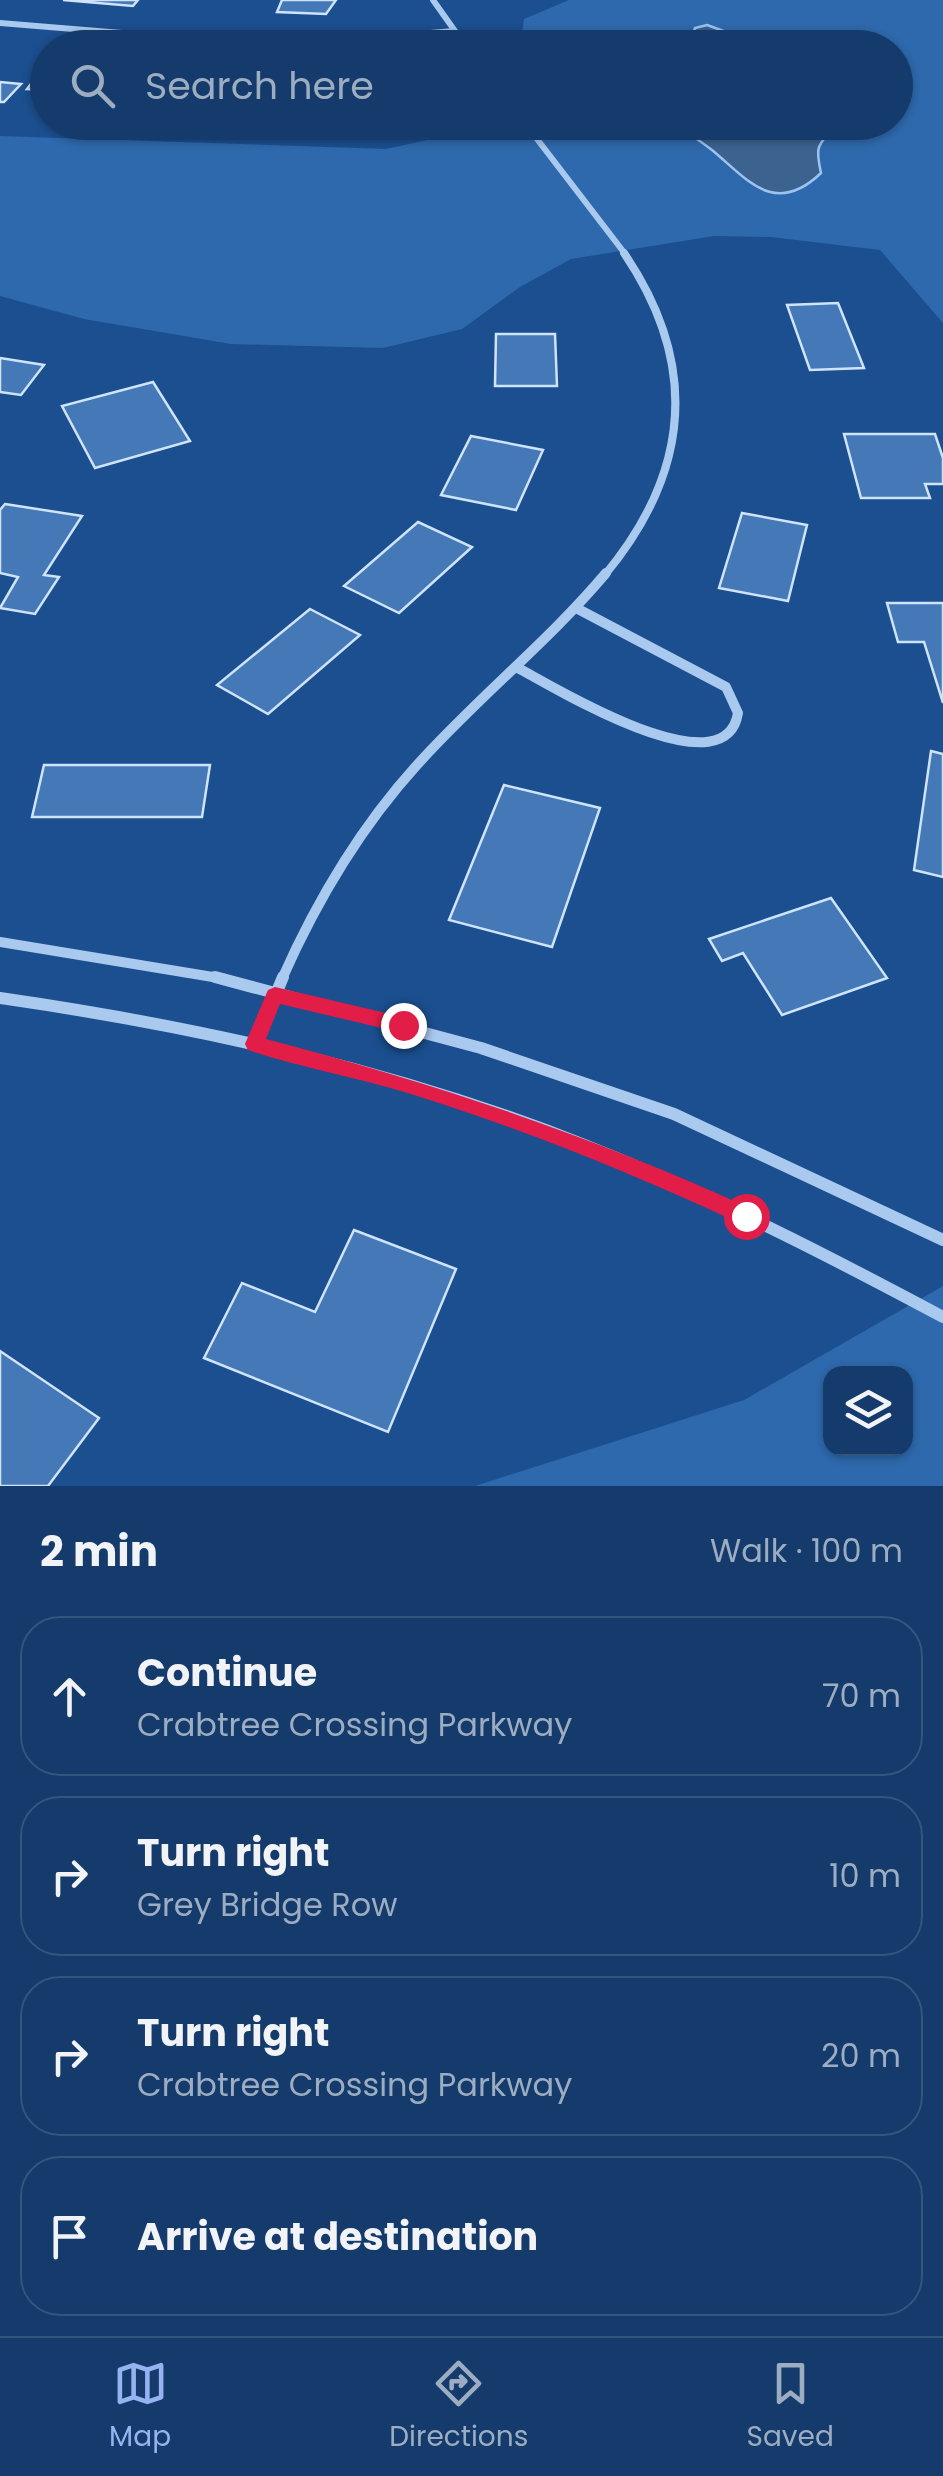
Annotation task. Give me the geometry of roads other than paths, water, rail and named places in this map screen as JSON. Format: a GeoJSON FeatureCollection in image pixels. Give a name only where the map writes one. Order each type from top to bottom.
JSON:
{"type":"FeatureCollection","features":[{"type":"Feature","properties":{"kind":"street"},"geometry":{"type":"LineString","coordinates":[[433,0],[453,30]]}},
{"type":"Feature","properties":{"kind":"street"},"geometry":{"type":"LineString","coordinates":[[0,22],[93,30]]}},
{"type":"Feature","properties":{"kind":"street"},"geometry":{"type":"LineString","coordinates":[[254,1044],[307,918],[365,828],[425,756],[578,609],[634,538],[651,508],[669,460],[676,429],[676,368],[661,314],[642,282],[537,140]]}},
{"type":"Feature","properties":{"kind":"street"},"geometry":{"type":"LineString","coordinates":[[518,668],[654,736],[686,745],[709,742],[729,733],[737,721],[738,706],[726,687],[578,609]]}},
{"type":"Feature","properties":{"kind":"street"},"geometry":{"type":"LineString","coordinates":[[0,942],[145,962],[217,977],[465,1043],[674,1114],[943,1240]]}},
{"type":"Feature","properties":{"kind":"street"},"geometry":{"type":"LineString","coordinates":[[0,998],[160,1022],[254,1044],[409,1085],[537,1128],[663,1178],[943,1317]]}}]}
